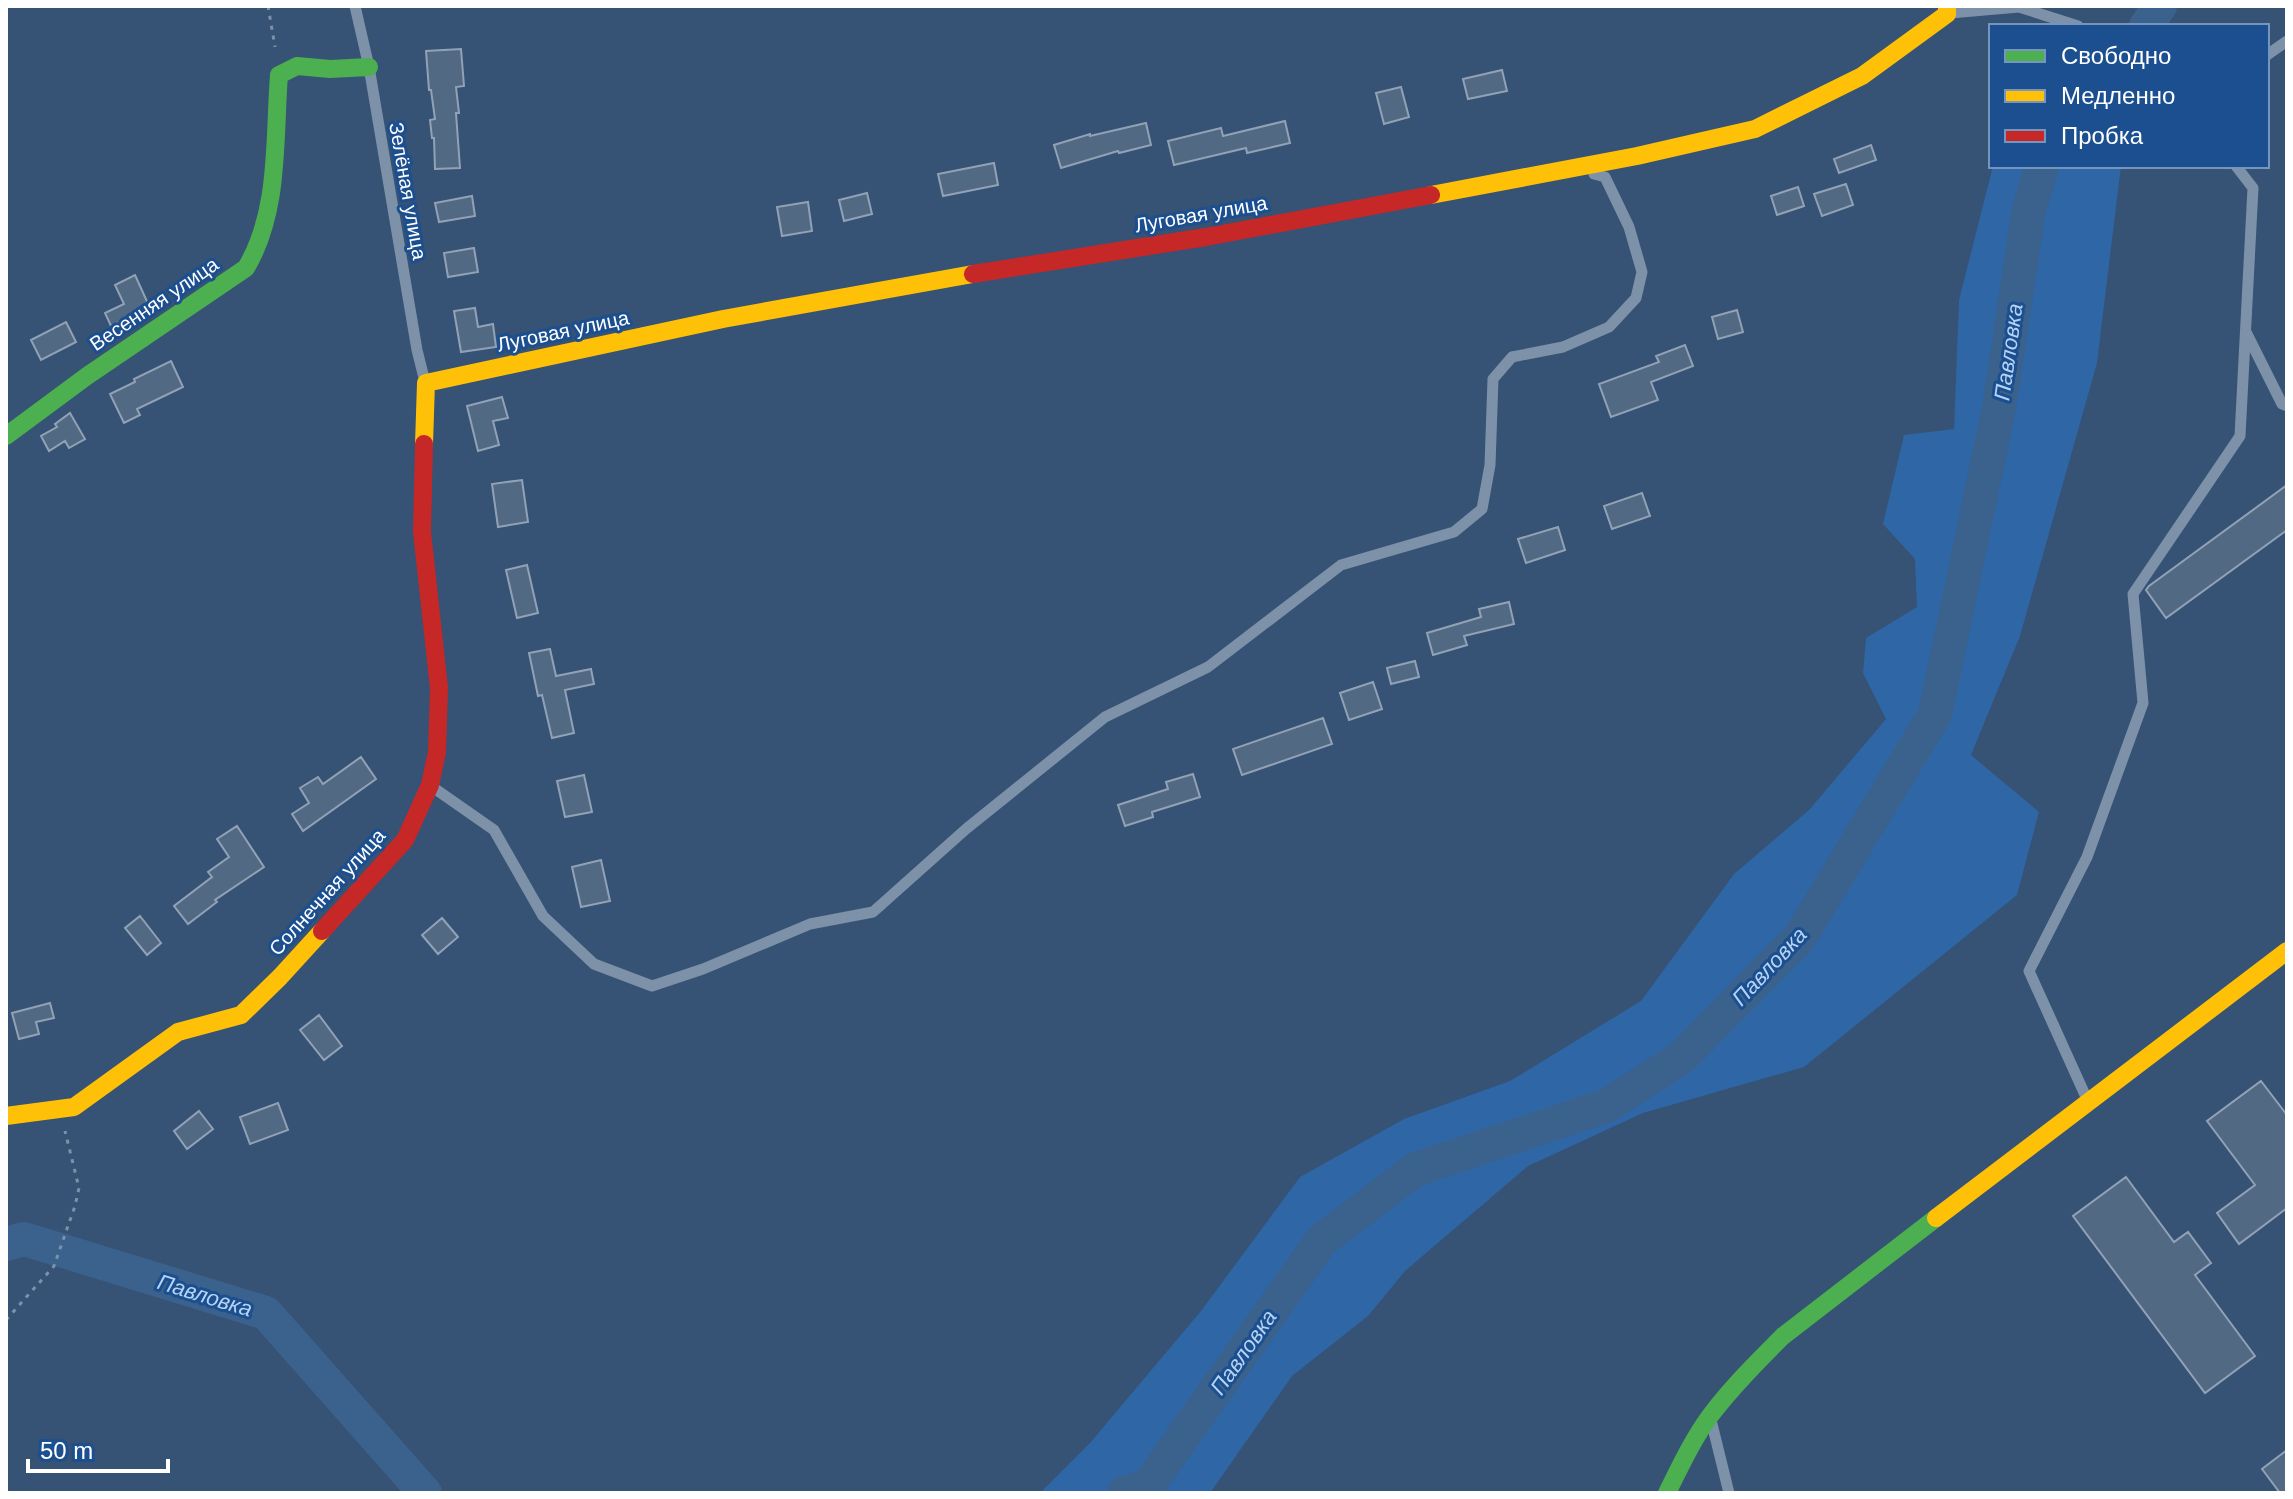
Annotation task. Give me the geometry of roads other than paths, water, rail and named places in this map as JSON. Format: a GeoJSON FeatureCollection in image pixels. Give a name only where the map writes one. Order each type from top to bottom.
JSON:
{"type":"FeatureCollection","features":[{"type":"Feature","properties":{"kind":"street","name":"Луговая улица"},"geometry":{"type":"LineString","coordinates":[[426,383],[723,319],[904,285],[1206,237],[1637,156],[1755,129],[1862,76],[1947,10]]}},
{"type":"Feature","properties":{"kind":"street","name":"Весенняя улица"},"geometry":{"type":"LineString","coordinates":[[6,436],[97,368],[247,268],[264,229],[275,178],[279,75],[297,66],[330,69],[369,67]]}},
{"type":"Feature","properties":{"kind":"street","name":"Солнечная улица"},"geometry":{"type":"LineString","coordinates":[[6,1116],[74,1107],[178,1032],[241,1015],[280,977],[405,840],[430,785],[437,752],[439,688],[422,532],[426,383]]}},
{"type":"Feature","properties":{"kind":"street"},"geometry":{"type":"LineString","coordinates":[[1667,1493],[1683,1459],[1710,1416],[1783,1336],[2287,951]]}},
{"type":"Feature","properties":{"kind":"lane","name":"Зелёная улица"},"geometry":{"type":"LineString","coordinates":[[355,6],[369,67],[417,350],[426,383]]}},
{"type":"Feature","properties":{"kind":"lane"},"geometry":{"type":"LineString","coordinates":[[1947,10],[2019,7],[2072,24]]}},
{"type":"Feature","properties":{"kind":"lane"},"geometry":{"type":"LineString","coordinates":[[2269,54],[2287,41]]}},
{"type":"Feature","properties":{"kind":"lane"},"geometry":{"type":"LineString","coordinates":[[430,785],[494,830],[543,916],[594,964],[652,986],[703,969],[810,924],[873,912],[966,829],[1105,717],[1208,667],[1341,565],[1454,532],[1482,509],[1490,465],[1493,379],[1512,357],[1563,347],[1609,327],[1636,298],[1642,272],[1629,227],[1605,177],[1571,167]]}},
{"type":"Feature","properties":{"kind":"lane"},"geometry":{"type":"LineString","coordinates":[[2087,1101],[2029,971],[2087,857],[2143,703],[2133,594],[2240,436],[2253,188],[2238,168]]}},
{"type":"Feature","properties":{"kind":"lane"},"geometry":{"type":"LineString","coordinates":[[2244,328],[2282,404],[2287,406]]}},
{"type":"Feature","properties":{"kind":"lane"},"geometry":{"type":"LineString","coordinates":[[1710,1416],[1729,1493]]}},
{"type":"Feature","properties":{"kind":"waterway","name":"Павловка"},"geometry":{"type":"LineString","coordinates":[[2147,24],[2160,6]]}},
{"type":"Feature","properties":{"kind":"waterway","name":"Павловка"},"geometry":{"type":"LineString","coordinates":[[1124,1493],[1148,1486],[1321,1241],[1414,1170],[1606,1106],[1681,1058],[1800,937],[1935,714],[1999,408],[2029,209],[2041,168]]}},
{"type":"Feature","properties":{"kind":"waterway","name":"Павловка"},"geometry":{"type":"LineString","coordinates":[[6,1244],[24,1239],[266,1313],[425,1493]]}}]}
